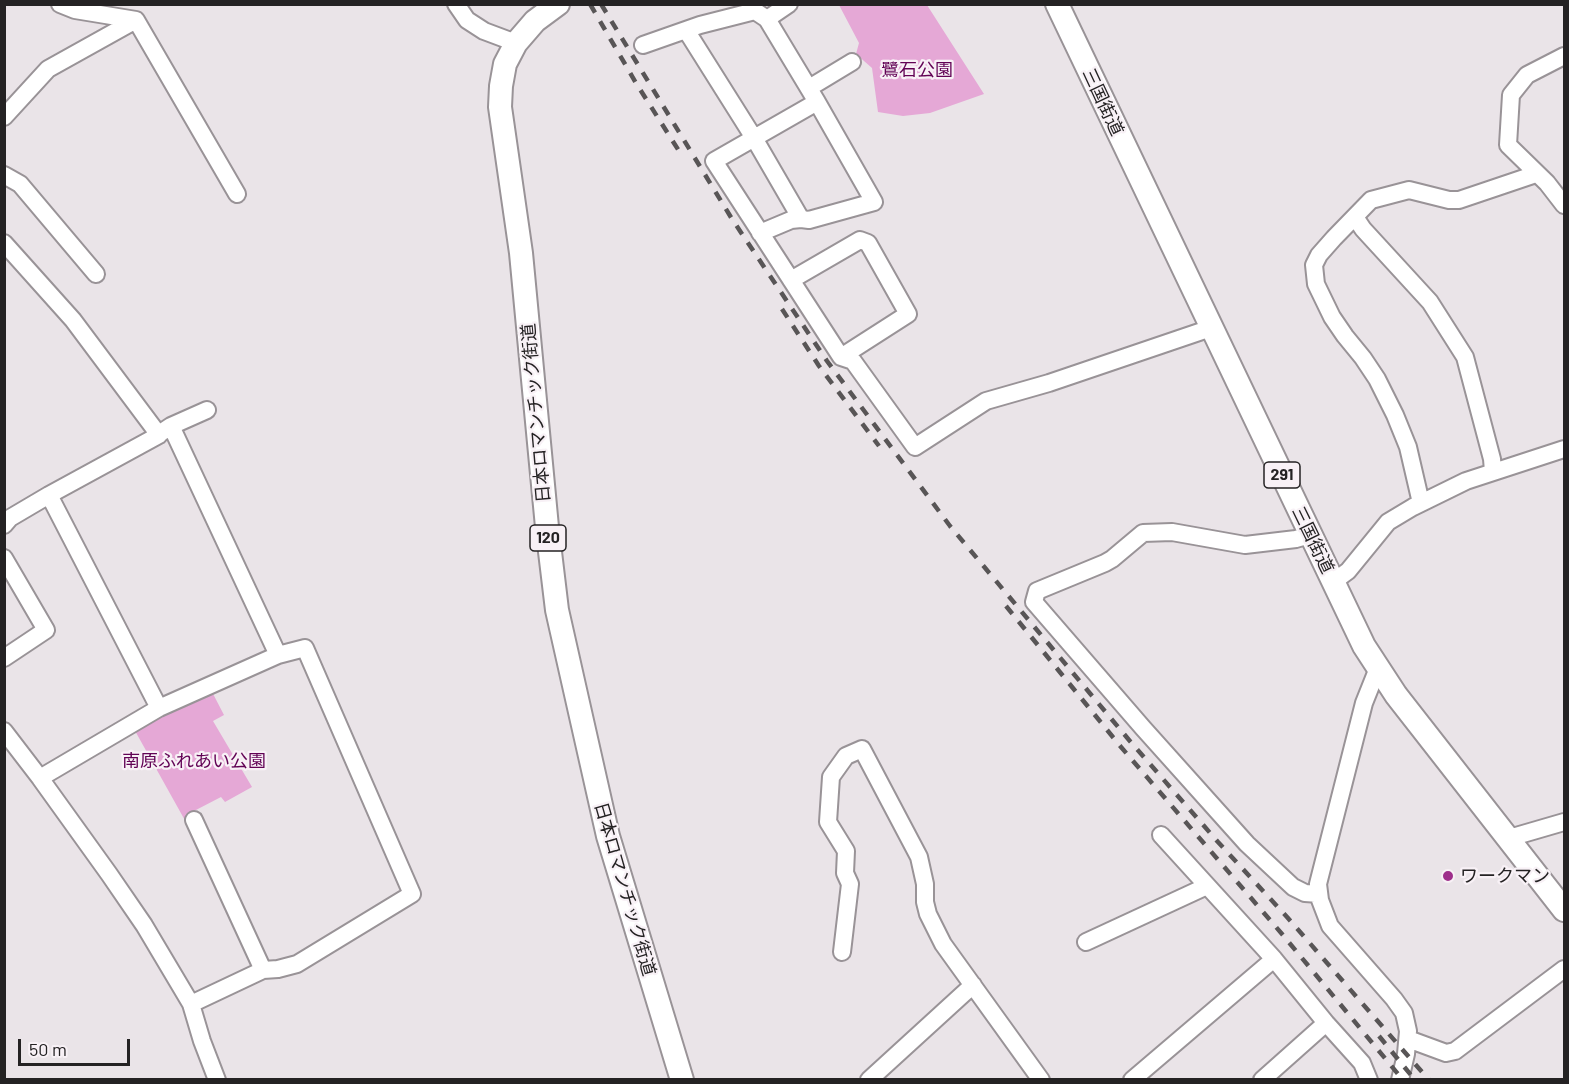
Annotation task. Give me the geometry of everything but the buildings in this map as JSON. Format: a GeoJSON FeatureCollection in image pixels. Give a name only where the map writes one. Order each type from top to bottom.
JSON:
{"type":"FeatureCollection","features":[{"type":"Feature","properties":{"kind":"highway","name":"日本ロマンチック街道"},"geometry":{"type":"LineString","coordinates":[[558,4],[535,21],[516,43],[505,64],[500,107],[521,253],[556,610],[608,836],[682,1080]]}},
{"type":"Feature","properties":{"kind":"highway","name":"三国街道"},"geometry":{"type":"LineString","coordinates":[[1057,4],[1364,646],[1396,695],[1564,910]]}},
{"type":"Feature","properties":{"kind":"street"},"geometry":{"type":"LineString","coordinates":[[60,4],[75,10],[136,20]]}},
{"type":"Feature","properties":{"kind":"street"},"geometry":{"type":"LineString","coordinates":[[456,4],[467,20],[484,31],[516,43]]}},
{"type":"Feature","properties":{"kind":"street"},"geometry":{"type":"LineString","coordinates":[[767,19],[789,4]]}},
{"type":"Feature","properties":{"kind":"street"},"geometry":{"type":"LineString","coordinates":[[643,45],[699,25],[755,11],[767,19],[874,202],[809,220],[791,220],[760,232]]}},
{"type":"Feature","properties":{"kind":"street"},"geometry":{"type":"LineString","coordinates":[[4,117],[48,69],[136,20]]}},
{"type":"Feature","properties":{"kind":"street"},"geometry":{"type":"LineString","coordinates":[[136,20],[237,195]]}},
{"type":"Feature","properties":{"kind":"street"},"geometry":{"type":"LineString","coordinates":[[686,30],[754,138],[801,219]]}},
{"type":"Feature","properties":{"kind":"street"},"geometry":{"type":"LineString","coordinates":[[1564,56],[1527,75],[1511,94],[1508,145],[1547,183],[1564,205]]}},
{"type":"Feature","properties":{"kind":"street"},"geometry":{"type":"LineString","coordinates":[[852,62],[813,95],[754,138],[714,160],[841,357],[853,361],[915,447],[986,401],[1049,383],[1211,328]]}},
{"type":"Feature","properties":{"kind":"street"},"geometry":{"type":"LineString","coordinates":[[1421,503],[1408,447],[1395,415],[1368,365],[1332,317],[1316,284],[1314,265],[1319,255],[1371,200],[1409,190],[1449,200],[1459,200],[1536,174]]}},
{"type":"Feature","properties":{"kind":"street"},"geometry":{"type":"LineString","coordinates":[[4,175],[20,184],[96,274]]}},
{"type":"Feature","properties":{"kind":"street"},"geometry":{"type":"LineString","coordinates":[[1354,217],[1430,302],[1465,357],[1492,459],[1493,471]]}},
{"type":"Feature","properties":{"kind":"street"},"geometry":{"type":"LineString","coordinates":[[791,280],[860,240],[868,243],[908,314],[841,357]]}},
{"type":"Feature","properties":{"kind":"street"},"geometry":{"type":"LineString","coordinates":[[4,243],[73,320],[165,430],[278,655]]}},
{"type":"Feature","properties":{"kind":"street"},"geometry":{"type":"LineString","coordinates":[[6,518],[165,430],[207,410]]}},
{"type":"Feature","properties":{"kind":"street"},"geometry":{"type":"LineString","coordinates":[[1333,582],[1348,571],[1388,522],[1421,503],[1466,481],[1564,449]]}},
{"type":"Feature","properties":{"kind":"street"},"geometry":{"type":"LineString","coordinates":[[48,495],[159,708]]}},
{"type":"Feature","properties":{"kind":"street"},"geometry":{"type":"LineString","coordinates":[[1310,535],[1296,539],[1245,545],[1172,532],[1143,532],[1113,559],[1036,591],[1034,602],[1247,844],[1293,887],[1305,893],[1319,894]]}},
{"type":"Feature","properties":{"kind":"street"},"geometry":{"type":"LineString","coordinates":[[4,558],[46,630],[4,658]]}},
{"type":"Feature","properties":{"kind":"street"},"geometry":{"type":"LineString","coordinates":[[40,778],[159,708],[278,655],[305,648],[412,894],[297,964],[263,970],[191,1004]]}},
{"type":"Feature","properties":{"kind":"street"},"geometry":{"type":"LineString","coordinates":[[1378,668],[1364,703],[1318,884],[1330,926],[1404,1013],[1408,1031],[1400,1080]]}},
{"type":"Feature","properties":{"kind":"street"},"geometry":{"type":"LineString","coordinates":[[4,731],[144,925],[191,1004],[217,1080]]}},
{"type":"Feature","properties":{"kind":"street"},"geometry":{"type":"LineString","coordinates":[[842,952],[850,884],[845,873],[846,851],[828,822],[831,777],[846,756],[862,749],[919,857],[928,914],[943,944],[1041,1080]]}},
{"type":"Feature","properties":{"kind":"street"},"geometry":{"type":"LineString","coordinates":[[194,820],[263,970]]}},
{"type":"Feature","properties":{"kind":"street"},"geometry":{"type":"LineString","coordinates":[[1509,838],[1564,822]]}},
{"type":"Feature","properties":{"kind":"street"},"geometry":{"type":"LineString","coordinates":[[1161,835],[1274,960],[1362,1063],[1369,1080]]}},
{"type":"Feature","properties":{"kind":"street"},"geometry":{"type":"LineString","coordinates":[[1086,942],[1207,886]]}},
{"type":"Feature","properties":{"kind":"street"},"geometry":{"type":"LineString","coordinates":[[1132,1080],[1274,960]]}},
{"type":"Feature","properties":{"kind":"street"},"geometry":{"type":"LineString","coordinates":[[1407,1039],[1446,1053],[1455,1051],[1564,969]]}},
{"type":"Feature","properties":{"kind":"street"},"geometry":{"type":"LineString","coordinates":[[869,1080],[973,985]]}},
{"type":"Feature","properties":{"kind":"street"},"geometry":{"type":"LineString","coordinates":[[1262,1080],[1326,1023]]}},
{"type":"Feature","properties":{"kind":"green space","name":"鷺石公園"},"geometry":{"type":"Polygon","coordinates":[[[839,5],[927,5],[984,94],[930,113],[903,116],[878,112],[872,68],[856,54],[859,43],[839,5]]]}},
{"type":"Feature","properties":{"kind":"green space","name":"南原ふれあい公園"},"geometry":{"type":"Polygon","coordinates":[[[210,688],[224,715],[213,721],[252,787],[225,802],[221,797],[194,811],[197,819],[187,824],[134,729],[210,688]]]}},
{"type":"Feature","properties":{"kind":"railway"},"geometry":{"type":"LineString","coordinates":[[590,4],[679,151]]}},
{"type":"Feature","properties":{"kind":"railway"},"geometry":{"type":"LineString","coordinates":[[601,4],[732,219],[827,361],[950,526],[1129,740],[1429,1080]]}},
{"type":"Feature","properties":{"kind":"railway"},"geometry":{"type":"LineString","coordinates":[[782,309],[819,366],[879,446]]}},
{"type":"Feature","properties":{"kind":"railway"},"geometry":{"type":"LineString","coordinates":[[1006,606],[1121,747],[1282,934],[1403,1080]]}},
{"type":"Feature","properties":{"kind":"railway"},"geometry":{"type":"LineString","coordinates":[[1379,1036],[1415,1080]]}},
{"type":"Feature","properties":{"kind":"place","name":"ワークマン"},"geometry":{"type":"Point","coordinates":[1448,876]}}]}
